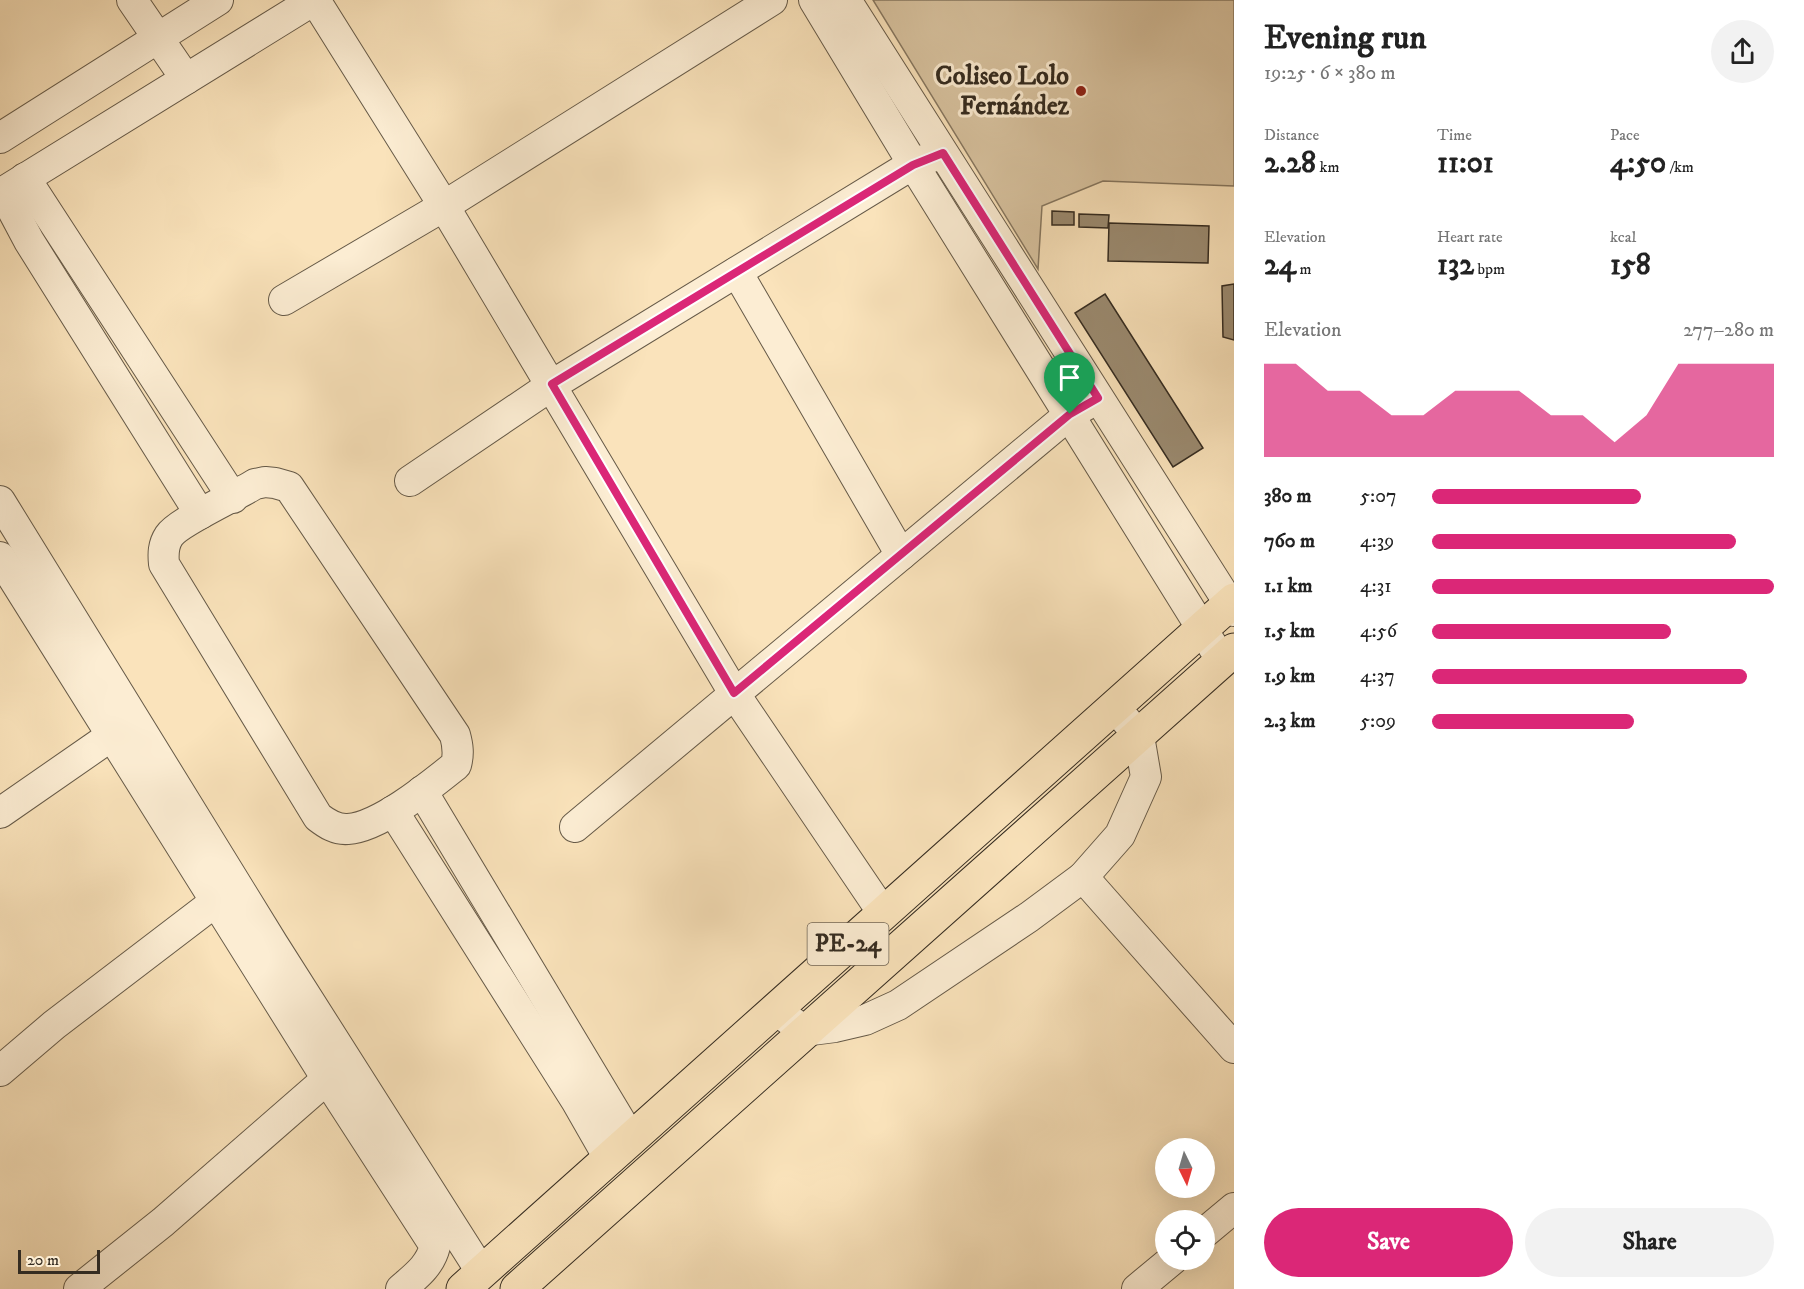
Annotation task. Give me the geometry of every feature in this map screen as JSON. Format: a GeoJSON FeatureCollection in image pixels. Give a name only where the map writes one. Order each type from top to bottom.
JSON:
{"type":"FeatureCollection","features":[{"type":"Feature","properties":{"kind":"highway","name":"PE-24"},"geometry":{"type":"LineString","coordinates":[[473,1281],[1114,706],[1202,628],[1232,605]]}},
{"type":"Feature","properties":{"kind":"highway","name":"PE-24"},"geometry":{"type":"LineString","coordinates":[[517,1289],[804,1031],[1228,656]]}},
{"type":"Feature","properties":{"kind":"street"},"geometry":{"type":"LineString","coordinates":[[132,0],[186,79]]}},
{"type":"Feature","properties":{"kind":"street"},"geometry":{"type":"LineString","coordinates":[[0,138],[218,0]]}},
{"type":"Feature","properties":{"kind":"street"},"geometry":{"type":"LineString","coordinates":[[9,188],[315,0],[552,384],[734,693],[883,913]]}},
{"type":"Feature","properties":{"kind":"street"},"geometry":{"type":"LineString","coordinates":[[284,300],[444,206],[772,0]]}},
{"type":"Feature","properties":{"kind":"street"},"geometry":{"type":"LineString","coordinates":[[814,0],[913,165],[1202,628],[1228,656]]}},
{"type":"Feature","properties":{"kind":"street"},"geometry":{"type":"LineString","coordinates":[[846,0],[1232,605]]}},
{"type":"Feature","properties":{"kind":"street"},"geometry":{"type":"LineString","coordinates":[[410,481],[552,384],[913,165],[943,153]]}},
{"type":"Feature","properties":{"kind":"street"},"geometry":{"type":"LineString","coordinates":[[9,188],[85,272],[233,498]]}},
{"type":"Feature","properties":{"kind":"street"},"geometry":{"type":"LineString","coordinates":[[9,188],[30,241],[200,514]]}},
{"type":"Feature","properties":{"kind":"street"},"geometry":{"type":"LineString","coordinates":[[59,288],[85,272]]}},
{"type":"Feature","properties":{"kind":"street"},"geometry":{"type":"LineString","coordinates":[[737,272],[901,555]]}},
{"type":"Feature","properties":{"kind":"street"},"geometry":{"type":"LineString","coordinates":[[575,827],[1070,414],[1098,398]]}},
{"type":"Feature","properties":{"kind":"street"},"geometry":{"type":"LineString","coordinates":[[265,482],[289,487],[455,735],[459,752],[456,765],[393,811],[363,825],[346,829],[327,824],[318,816],[164,564],[163,553],[169,536],[175,529],[233,498],[255,484],[265,482]]}},
{"type":"Feature","properties":{"kind":"street"},"geometry":{"type":"LineString","coordinates":[[0,501],[266,934],[473,1281]]}},
{"type":"Feature","properties":{"kind":"street"},"geometry":{"type":"LineString","coordinates":[[0,557],[215,902],[435,1246],[432,1259],[401,1289]]}},
{"type":"Feature","properties":{"kind":"street"},"geometry":{"type":"LineString","coordinates":[[775,1009],[804,1031],[865,1020],[898,1005],[1029,917],[1083,877],[1120,835],[1146,777],[1138,736],[1114,706]]}},
{"type":"Feature","properties":{"kind":"street"},"geometry":{"type":"LineString","coordinates":[[0,813],[111,736]]}},
{"type":"Feature","properties":{"kind":"street"},"geometry":{"type":"LineString","coordinates":[[422,791],[620,1149]]}},
{"type":"Feature","properties":{"kind":"street"},"geometry":{"type":"LineString","coordinates":[[393,811],[577,1102],[620,1149]]}},
{"type":"Feature","properties":{"kind":"street"},"geometry":{"type":"LineString","coordinates":[[1083,877],[1234,1048]]}},
{"type":"Feature","properties":{"kind":"street"},"geometry":{"type":"LineString","coordinates":[[0,1071],[54,1025],[215,902]]}},
{"type":"Feature","properties":{"kind":"street"},"geometry":{"type":"LineString","coordinates":[[79,1289],[163,1221],[327,1079]]}},
{"type":"Feature","properties":{"kind":"street"},"geometry":{"type":"LineString","coordinates":[[1215,1224],[1234,1208]]}},
{"type":"Feature","properties":{"kind":"street"},"geometry":{"type":"LineString","coordinates":[[1137,1289],[1160,1270]]}},
{"type":"Feature","properties":{"kind":"shaded area","name":"Coliseo Lolo Fernández"},"geometry":{"type":"Polygon","coordinates":[[[873,0],[1234,0],[1234,186],[1103,181],[1042,206],[1038,269],[873,0]]]}},
{"type":"Feature","properties":{"kind":"building"},"geometry":{"type":"Polygon","coordinates":[[[1052,211],[1074,212],[1074,225],[1052,225],[1052,211]]]}},
{"type":"Feature","properties":{"kind":"building"},"geometry":{"type":"Polygon","coordinates":[[[1079,214],[1109,215],[1108,228],[1079,227],[1079,214]]]}},
{"type":"Feature","properties":{"kind":"building"},"geometry":{"type":"Polygon","coordinates":[[[1109,223],[1209,226],[1208,263],[1108,261],[1109,223]]]}},
{"type":"Feature","properties":{"kind":"building"},"geometry":{"type":"Polygon","coordinates":[[[1234,284],[1234,340],[1223,337],[1222,286],[1234,284]]]}},
{"type":"Feature","properties":{"kind":"building"},"geometry":{"type":"Polygon","coordinates":[[[1105,294],[1203,448],[1173,467],[1075,313],[1105,294]]]}},
{"type":"Feature","properties":{"kind":"place","name":"Coliseo Lolo Fernández"},"geometry":{"type":"Point","coordinates":[1081,91]}},
{"type":"Feature","properties":{"kind":"route"},"geometry":{"type":"LineString","coordinates":[[943,153],[1098,398],[1070,414],[734,693],[552,384],[913,165],[943,153]]}}]}
